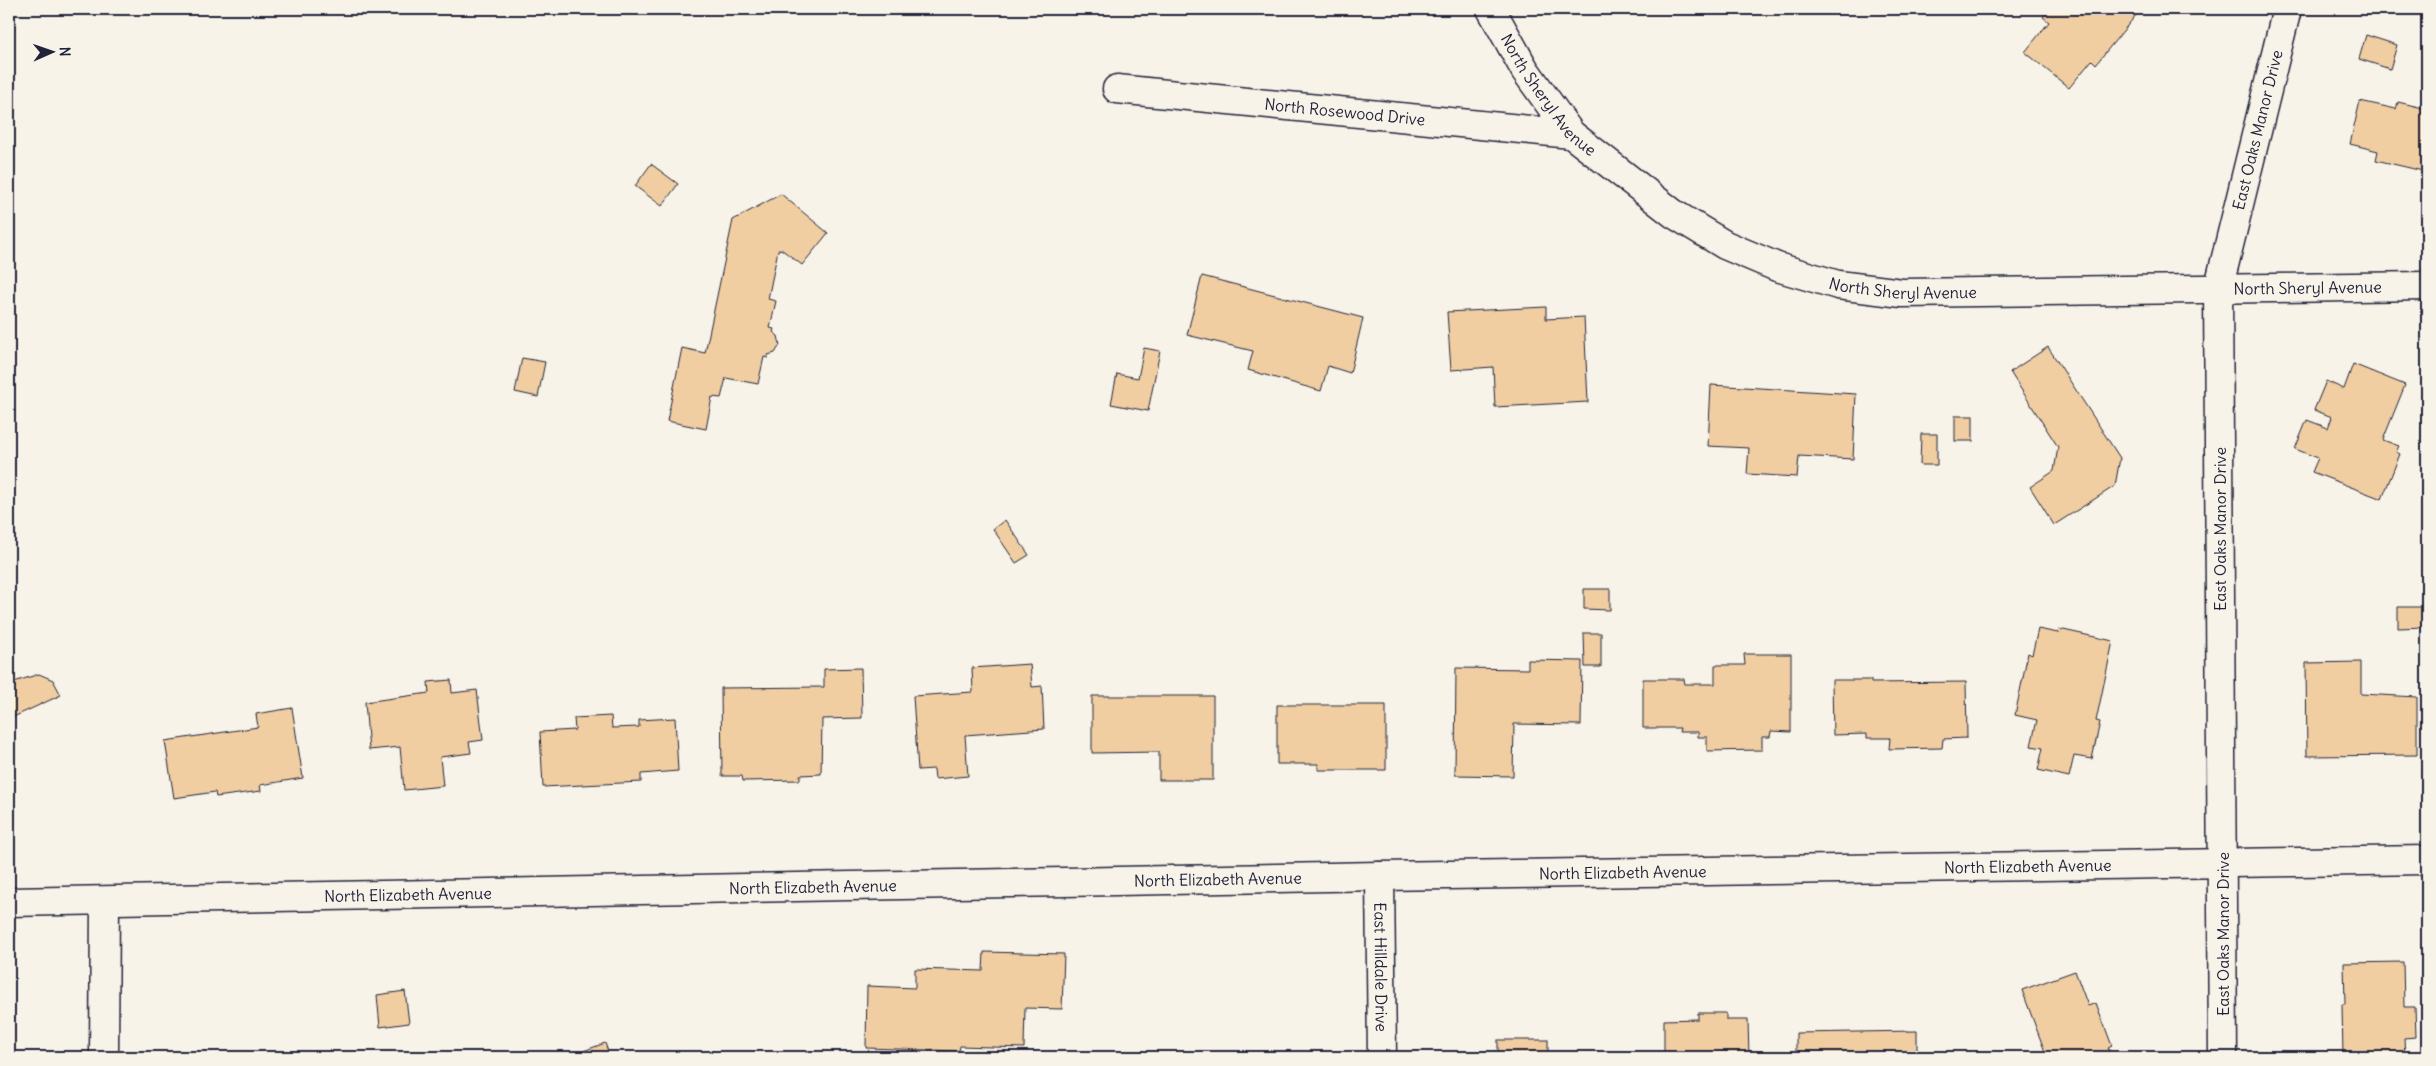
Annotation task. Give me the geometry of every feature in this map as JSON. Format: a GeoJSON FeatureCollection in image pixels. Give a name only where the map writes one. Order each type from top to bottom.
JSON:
{"type":"FeatureCollection","features":[{"type":"Feature","properties":{"kind":"street","name":"North Sheryl Avenue"},"geometry":{"type":"LineString","coordinates":[[1490,9],[1525,70],[1571,134],[1674,214],[1725,245],[1777,267],[1838,285],[1902,293],[2427,286]]}},
{"type":"Feature","properties":{"kind":"street","name":"East Oaks Manor Drive"},"geometry":{"type":"LineString","coordinates":[[2223,1057],[2218,290],[2287,9]]}},
{"type":"Feature","properties":{"kind":"street","name":"North Rosewood Drive"},"geometry":{"type":"LineString","coordinates":[[1117,89],[1571,134]]}},
{"type":"Feature","properties":{"kind":"street","name":"North Elizabeth Avenue"},"geometry":{"type":"LineString","coordinates":[[9,902],[1380,876],[2427,860]]}},
{"type":"Feature","properties":{"kind":"street","name":"East Hilldale Drive"},"geometry":{"type":"LineString","coordinates":[[1380,876],[1382,1057]]}},
{"type":"Feature","properties":{"kind":"street"},"geometry":{"type":"LineString","coordinates":[[104,901],[104,1057]]}},
{"type":"Feature","properties":{"kind":"building"},"geometry":{"type":"Polygon","coordinates":[[[2049,9],[2141,9],[2096,64],[2092,60],[2069,88],[2025,52],[2049,22],[2043,17],[2049,9]]]}},
{"type":"Feature","properties":{"kind":"building"},"geometry":{"type":"Polygon","coordinates":[[[2419,9],[2427,9],[2427,16],[2417,14],[2419,9]]]}},
{"type":"Feature","properties":{"kind":"building"},"geometry":{"type":"Polygon","coordinates":[[[2366,35],[2397,45],[2390,69],[2359,59],[2366,35]]]}},
{"type":"Feature","properties":{"kind":"building"},"geometry":{"type":"Polygon","coordinates":[[[2360,101],[2396,109],[2398,102],[2427,109],[2427,172],[2376,160],[2378,151],[2350,144],[2360,101]]]}},
{"type":"Feature","properties":{"kind":"building"},"geometry":{"type":"Polygon","coordinates":[[[651,164],[678,184],[662,206],[635,186],[651,164]]]}},
{"type":"Feature","properties":{"kind":"building"},"geometry":{"type":"Polygon","coordinates":[[[781,194],[828,233],[802,265],[781,249],[778,250],[768,299],[776,301],[770,328],[774,329],[773,332],[778,336],[780,345],[775,353],[768,355],[768,358],[764,357],[758,384],[726,378],[721,398],[712,397],[706,429],[667,421],[682,348],[705,353],[733,220],[781,194]]]}},
{"type":"Feature","properties":{"kind":"building"},"geometry":{"type":"Polygon","coordinates":[[[1202,276],[1363,318],[1350,373],[1328,366],[1321,391],[1248,370],[1253,351],[1187,335],[1202,276]]]}},
{"type":"Feature","properties":{"kind":"building"},"geometry":{"type":"Polygon","coordinates":[[[1546,307],[1546,319],[1584,317],[1588,402],[1495,407],[1493,367],[1451,370],[1447,312],[1546,307]]]}},
{"type":"Feature","properties":{"kind":"building"},"geometry":{"type":"Polygon","coordinates":[[[2048,347],[2120,458],[2115,486],[2054,525],[2030,487],[2054,471],[2058,447],[2010,372],[2048,347]]]}},
{"type":"Feature","properties":{"kind":"building"},"geometry":{"type":"Polygon","coordinates":[[[1144,348],[1160,351],[1148,411],[1111,404],[1117,374],[1138,378],[1144,348]]]}},
{"type":"Feature","properties":{"kind":"building"},"geometry":{"type":"Polygon","coordinates":[[[522,358],[545,362],[538,397],[515,392],[522,358]]]}},
{"type":"Feature","properties":{"kind":"building"},"geometry":{"type":"Polygon","coordinates":[[[2353,364],[2405,385],[2383,440],[2399,446],[2396,452],[2400,454],[2382,499],[2312,472],[2318,458],[2295,449],[2307,420],[2328,428],[2332,417],[2314,410],[2326,381],[2344,389],[2353,364]]]}},
{"type":"Feature","properties":{"kind":"building"},"geometry":{"type":"Polygon","coordinates":[[[1711,385],[1856,394],[1853,459],[1799,456],[1797,477],[1747,474],[1749,448],[1708,446],[1711,385]]]}},
{"type":"Feature","properties":{"kind":"building"},"geometry":{"type":"Polygon","coordinates":[[[1955,416],[1973,416],[1973,441],[1955,441],[1955,416]]]}},
{"type":"Feature","properties":{"kind":"building"},"geometry":{"type":"Polygon","coordinates":[[[1921,434],[1937,434],[1937,465],[1920,465],[1921,434]]]}},
{"type":"Feature","properties":{"kind":"building"},"geometry":{"type":"Polygon","coordinates":[[[1005,520],[1029,555],[1016,563],[993,529],[1005,520]]]}},
{"type":"Feature","properties":{"kind":"building"},"geometry":{"type":"Polygon","coordinates":[[[1584,589],[1610,589],[1610,610],[1584,609],[1584,589]]]}},
{"type":"Feature","properties":{"kind":"building"},"geometry":{"type":"Polygon","coordinates":[[[2398,607],[2425,607],[2426,627],[2398,628],[2398,607]]]}},
{"type":"Feature","properties":{"kind":"building"},"geometry":{"type":"Polygon","coordinates":[[[2038,629],[2058,633],[2059,629],[2113,641],[2096,721],[2100,722],[2092,759],[2074,756],[2069,777],[2038,770],[2043,748],[2031,746],[2037,720],[2015,715],[2028,653],[2032,655],[2038,629]]]}},
{"type":"Feature","properties":{"kind":"building"},"geometry":{"type":"Polygon","coordinates":[[[1584,633],[1601,633],[1601,667],[1585,667],[1584,633]]]}},
{"type":"Feature","properties":{"kind":"building"},"geometry":{"type":"Polygon","coordinates":[[[1744,654],[1791,654],[1791,732],[1771,731],[1770,737],[1762,737],[1762,750],[1707,751],[1707,737],[1698,737],[1698,732],[1679,732],[1680,728],[1643,728],[1643,679],[1684,679],[1685,684],[1715,684],[1715,665],[1745,665],[1744,654]]]}},
{"type":"Feature","properties":{"kind":"building"},"geometry":{"type":"Polygon","coordinates":[[[1528,660],[1582,661],[1581,725],[1514,724],[1513,776],[1455,775],[1456,668],[1528,669],[1528,660]]]}},
{"type":"Feature","properties":{"kind":"building"},"geometry":{"type":"Polygon","coordinates":[[[2361,662],[2361,694],[2417,697],[2417,755],[2307,756],[2306,663],[2361,662]]]}},
{"type":"Feature","properties":{"kind":"building"},"geometry":{"type":"Polygon","coordinates":[[[1030,664],[1032,687],[1042,686],[1044,729],[965,735],[968,776],[935,779],[934,769],[918,770],[913,696],[973,692],[972,668],[1030,664]]]}},
{"type":"Feature","properties":{"kind":"building"},"geometry":{"type":"Polygon","coordinates":[[[861,668],[862,718],[822,719],[821,774],[800,775],[800,780],[743,781],[742,776],[722,776],[721,688],[824,687],[824,669],[861,668]]]}},
{"type":"Feature","properties":{"kind":"building"},"geometry":{"type":"Polygon","coordinates":[[[39,674],[53,680],[61,695],[9,719],[9,679],[11,683],[39,674]]]}},
{"type":"Feature","properties":{"kind":"building"},"geometry":{"type":"Polygon","coordinates":[[[451,680],[452,693],[477,690],[483,740],[469,742],[471,753],[440,757],[443,786],[404,790],[400,747],[369,750],[365,702],[429,693],[428,682],[451,680]]]}},
{"type":"Feature","properties":{"kind":"building"},"geometry":{"type":"Polygon","coordinates":[[[1832,680],[1871,680],[1871,683],[1966,682],[1967,738],[1943,739],[1942,748],[1889,749],[1890,738],[1867,738],[1867,734],[1833,735],[1832,680]]]}},
{"type":"Feature","properties":{"kind":"building"},"geometry":{"type":"Polygon","coordinates":[[[1092,696],[1213,696],[1213,780],[1159,780],[1159,752],[1092,753],[1092,696]]]}},
{"type":"Feature","properties":{"kind":"building"},"geometry":{"type":"Polygon","coordinates":[[[1277,705],[1386,705],[1386,770],[1318,770],[1318,764],[1277,764],[1277,705]]]}},
{"type":"Feature","properties":{"kind":"building"},"geometry":{"type":"Polygon","coordinates":[[[292,708],[303,778],[260,785],[261,791],[216,797],[215,792],[174,798],[165,741],[258,727],[256,714],[292,708]]]}},
{"type":"Feature","properties":{"kind":"building"},"geometry":{"type":"Polygon","coordinates":[[[611,716],[612,728],[639,727],[639,720],[675,718],[678,771],[641,774],[641,782],[543,787],[540,732],[575,730],[574,718],[611,716]]]}},
{"type":"Feature","properties":{"kind":"building"},"geometry":{"type":"Polygon","coordinates":[[[984,952],[1064,954],[1062,1009],[1025,1008],[1024,1048],[960,1046],[959,1051],[866,1048],[867,986],[915,988],[915,969],[983,971],[984,952]]]}},
{"type":"Feature","properties":{"kind":"building"},"geometry":{"type":"Polygon","coordinates":[[[2403,962],[2404,1007],[2415,1007],[2416,1037],[2404,1038],[2405,1057],[2343,1057],[2342,1004],[2345,1004],[2344,963],[2403,962]]]}},
{"type":"Feature","properties":{"kind":"building"},"geometry":{"type":"Polygon","coordinates":[[[2075,971],[2088,1006],[2096,1003],[2112,1046],[2108,1048],[2112,1057],[2047,1057],[2022,990],[2075,971]]]}},
{"type":"Feature","properties":{"kind":"building"},"geometry":{"type":"Polygon","coordinates":[[[405,991],[409,1023],[380,1027],[377,995],[405,991]]]}},
{"type":"Feature","properties":{"kind":"building"},"geometry":{"type":"Polygon","coordinates":[[[1698,1013],[1726,1013],[1726,1020],[1748,1020],[1749,1057],[1664,1057],[1664,1020],[1698,1019],[1698,1013]]]}},
{"type":"Feature","properties":{"kind":"building"},"geometry":{"type":"Polygon","coordinates":[[[1917,1031],[1917,1057],[1796,1057],[1796,1033],[1917,1031]]]}},
{"type":"Feature","properties":{"kind":"building"},"geometry":{"type":"Polygon","coordinates":[[[1498,1040],[1548,1040],[1548,1057],[1498,1057],[1498,1040]]]}},
{"type":"Feature","properties":{"kind":"building"},"geometry":{"type":"Polygon","coordinates":[[[605,1043],[610,1057],[567,1057],[605,1043]]]}}]}
